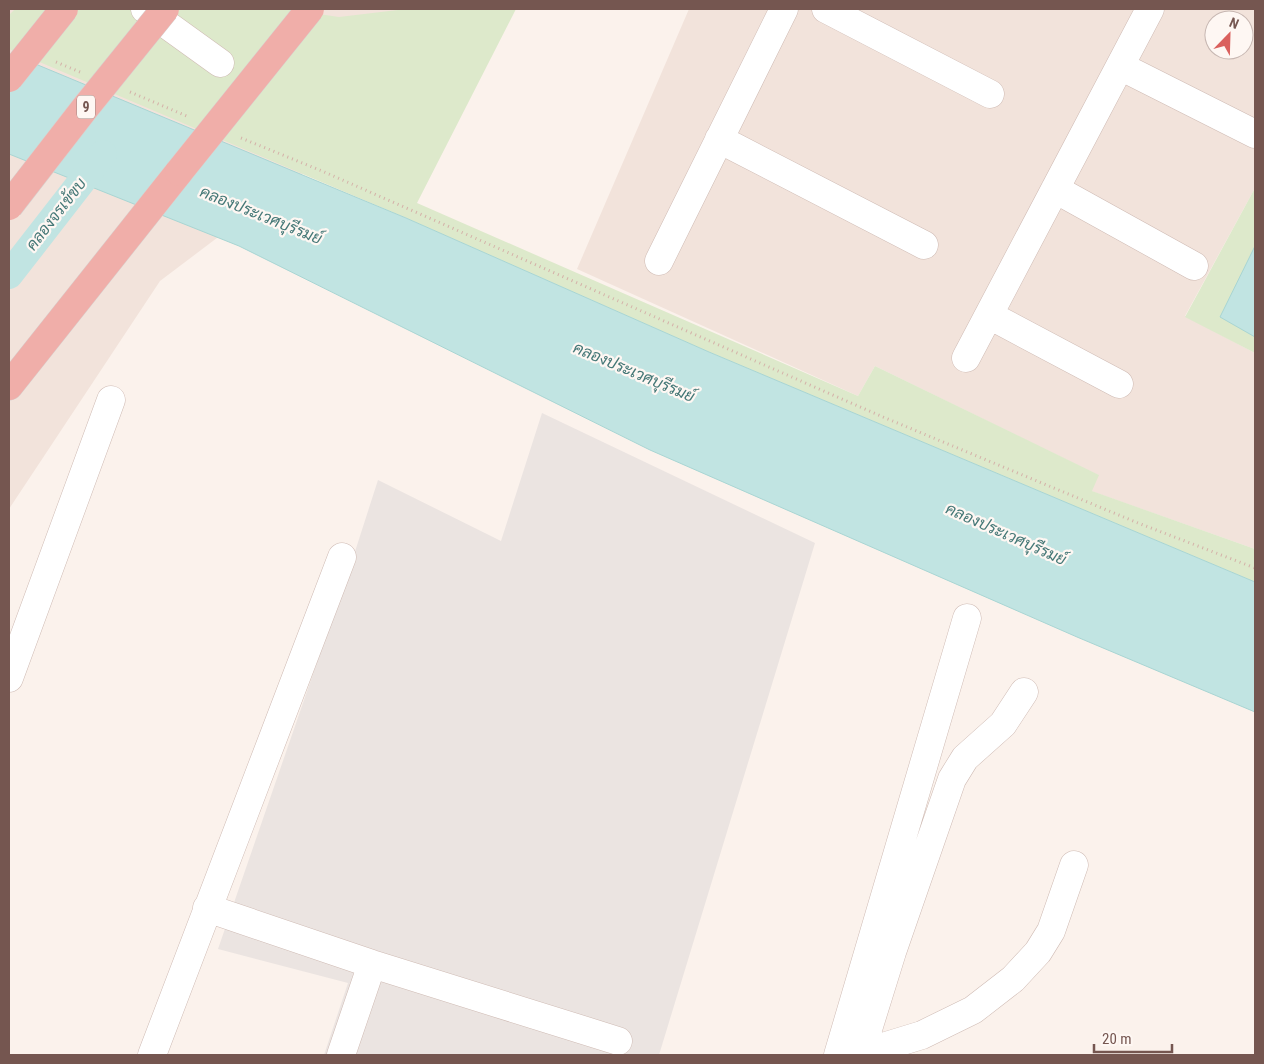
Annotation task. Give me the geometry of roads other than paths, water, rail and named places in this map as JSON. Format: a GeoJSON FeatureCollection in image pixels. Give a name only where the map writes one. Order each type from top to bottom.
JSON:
{"type":"FeatureCollection","features":[{"type":"Feature","properties":{"kind":"highway"},"geometry":{"type":"LineString","coordinates":[[9,78],[64,9]]}},
{"type":"Feature","properties":{"kind":"highway","name":"9"},"geometry":{"type":"LineString","coordinates":[[9,206],[165,9]]}},
{"type":"Feature","properties":{"kind":"highway"},"geometry":{"type":"LineString","coordinates":[[9,386],[310,9]]}},
{"type":"Feature","properties":{"kind":"street"},"geometry":{"type":"LineString","coordinates":[[145,9],[220,63]]}},
{"type":"Feature","properties":{"kind":"street"},"geometry":{"type":"LineString","coordinates":[[659,261],[784,9]]}},
{"type":"Feature","properties":{"kind":"street"},"geometry":{"type":"LineString","coordinates":[[826,9],[990,94]]}},
{"type":"Feature","properties":{"kind":"street"},"geometry":{"type":"LineString","coordinates":[[966,358],[1150,9]]}},
{"type":"Feature","properties":{"kind":"street"},"geometry":{"type":"LineString","coordinates":[[1120,66],[1255,134]]}},
{"type":"Feature","properties":{"kind":"street"},"geometry":{"type":"LineString","coordinates":[[719,139],[924,245]]}},
{"type":"Feature","properties":{"kind":"street"},"geometry":{"type":"LineString","coordinates":[[1055,189],[1194,266]]}},
{"type":"Feature","properties":{"kind":"street"},"geometry":{"type":"LineString","coordinates":[[989,315],[1119,384]]}},
{"type":"Feature","properties":{"kind":"street"},"geometry":{"type":"LineString","coordinates":[[9,678],[111,400]]}},
{"type":"Feature","properties":{"kind":"street"},"geometry":{"type":"LineString","coordinates":[[152,1055],[342,557]]}},
{"type":"Feature","properties":{"kind":"street"},"geometry":{"type":"LineString","coordinates":[[853,1055],[967,618]]}},
{"type":"Feature","properties":{"kind":"street"},"geometry":{"type":"LineString","coordinates":[[853,1055],[892,952],[952,779],[965,758],[1003,724],[1024,692]]}},
{"type":"Feature","properties":{"kind":"street"},"geometry":{"type":"LineString","coordinates":[[853,1055],[922,1035],[974,1010],[1013,979],[1038,952],[1051,931],[1074,865]]}},
{"type":"Feature","properties":{"kind":"street"},"geometry":{"type":"LineString","coordinates":[[207,908],[372,964],[618,1042]]}},
{"type":"Feature","properties":{"kind":"street"},"geometry":{"type":"LineString","coordinates":[[341,1055],[372,964]]}},
{"type":"Feature","properties":{"kind":"water","name":"คลองประเวศบุรีรมย์"},"geometry":{"type":"Polygon","coordinates":[[[9,53],[406,218],[709,352],[1255,582],[1255,712],[1077,637],[650,450],[239,246],[9,154],[9,53]]]}},
{"type":"Feature","properties":{"kind":"water"},"geometry":{"type":"Polygon","coordinates":[[[1255,246],[1255,337],[1220,317],[1255,246]]]}},
{"type":"Feature","properties":{"kind":"waterway","name":"คลองจรเข้ขบ"},"geometry":{"type":"LineString","coordinates":[[9,275],[103,154]]}}]}
